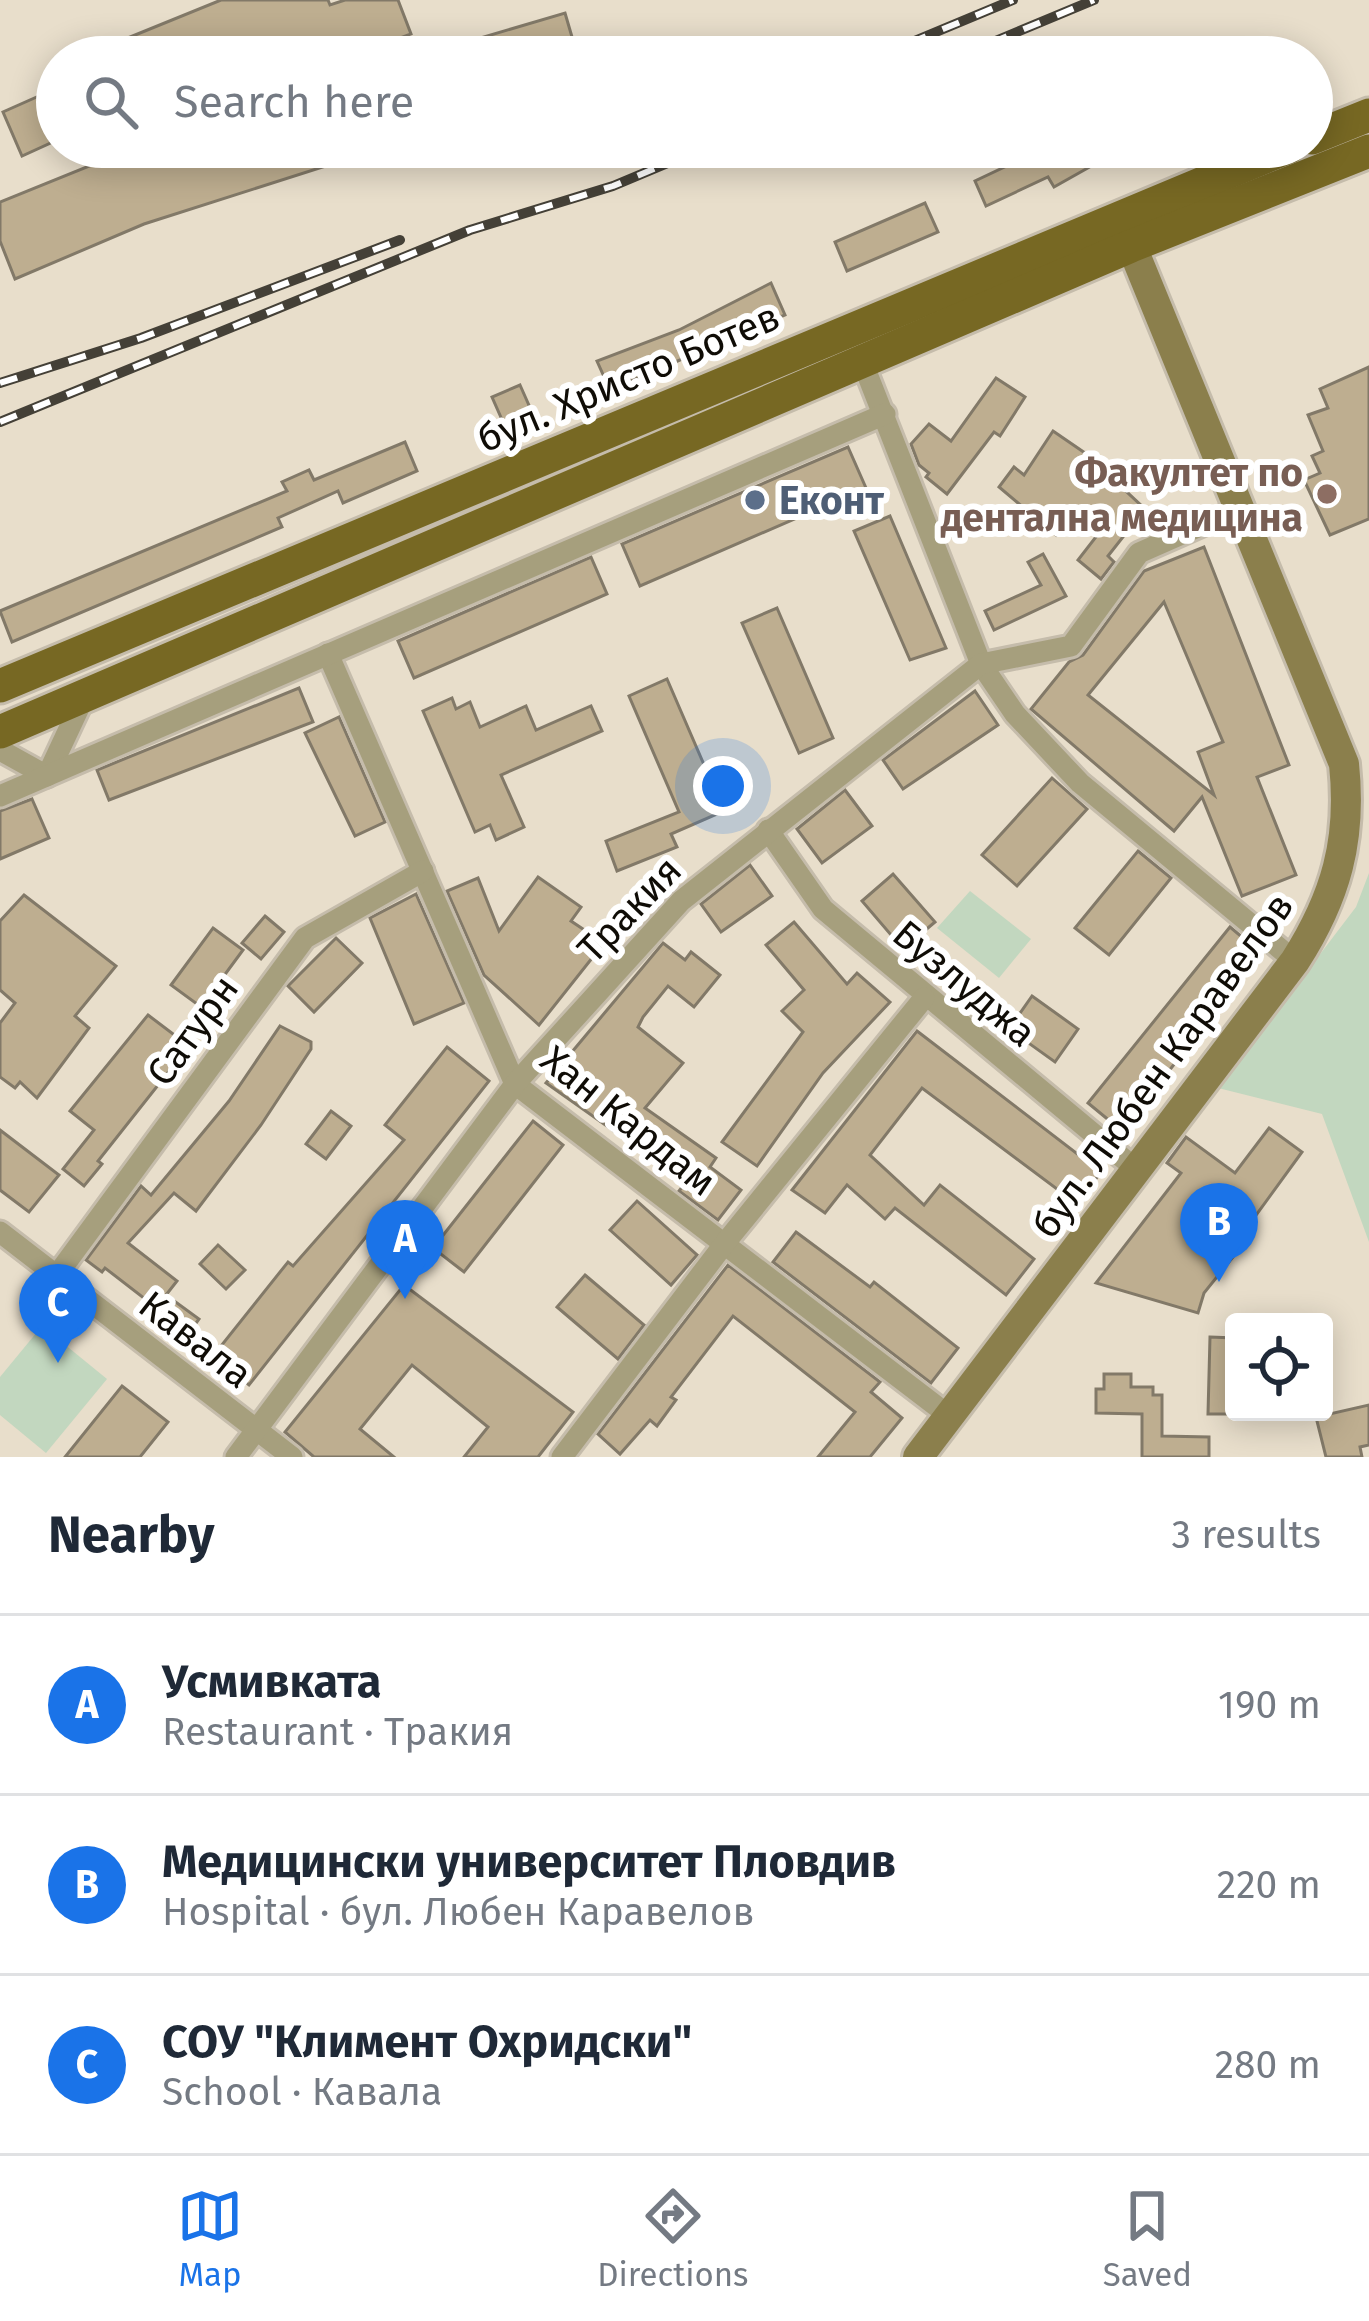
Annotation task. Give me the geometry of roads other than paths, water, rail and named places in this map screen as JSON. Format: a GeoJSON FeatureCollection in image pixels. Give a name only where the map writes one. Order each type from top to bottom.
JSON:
{"type":"FeatureCollection","features":[{"type":"Feature","properties":{"kind":"main road"},"geometry":{"type":"LineString","coordinates":[[1333,130],[1369,116]]}},
{"type":"Feature","properties":{"kind":"main road","name":"бул. Христо Ботев"},"geometry":{"type":"LineString","coordinates":[[1333,165],[1369,151]]}},
{"type":"Feature","properties":{"kind":"main road","name":"бул. Христо Ботев"},"geometry":{"type":"LineString","coordinates":[[0,686],[1235,168]]}},
{"type":"Feature","properties":{"kind":"main road","name":"бул. Христо Ботев"},"geometry":{"type":"LineString","coordinates":[[0,732],[1131,246],[1326,168]]}},
{"type":"Feature","properties":{"kind":"street","name":"бул. Любен Каравелов"},"geometry":{"type":"LineString","coordinates":[[918,1457],[1295,961],[1324,916],[1340,869],[1349,814],[1344,764],[1118,214]]}},
{"type":"Feature","properties":{"kind":"street"},"geometry":{"type":"LineString","coordinates":[[862,362],[981,664],[1015,714],[1080,783],[1295,961]]}},
{"type":"Feature","properties":{"kind":"street"},"geometry":{"type":"LineString","coordinates":[[0,796],[885,414]]}},
{"type":"Feature","properties":{"kind":"street","name":"Тракия"},"geometry":{"type":"LineString","coordinates":[[236,1457],[515,1084],[681,901],[981,664],[1071,646],[1139,553],[1240,508]]}},
{"type":"Feature","properties":{"kind":"street","name":"Хан Кардам"},"geometry":{"type":"LineString","coordinates":[[328,654],[515,1084],[948,1415]]}},
{"type":"Feature","properties":{"kind":"street"},"geometry":{"type":"LineString","coordinates":[[46,776],[84,696]]}},
{"type":"Feature","properties":{"kind":"street"},"geometry":{"type":"LineString","coordinates":[[0,750],[46,776]]}},
{"type":"Feature","properties":{"kind":"street","name":"Бузлуджа"},"geometry":{"type":"LineString","coordinates":[[768,830],[823,909],[924,998],[1137,1170]]}},
{"type":"Feature","properties":{"kind":"street","name":"Сатурн"},"geometry":{"type":"LineString","coordinates":[[57,1275],[305,938],[423,871]]}},
{"type":"Feature","properties":{"kind":"street"},"geometry":{"type":"LineString","coordinates":[[562,1457],[725,1243],[924,998]]}},
{"type":"Feature","properties":{"kind":"street","name":"Кавала"},"geometry":{"type":"LineString","coordinates":[[0,1232],[292,1457]]}},
{"type":"Feature","properties":{"kind":"railway"},"geometry":{"type":"LineString","coordinates":[[926,36],[1013,0]]}},
{"type":"Feature","properties":{"kind":"railway"},"geometry":{"type":"LineString","coordinates":[[1007,36],[1094,0]]}},
{"type":"Feature","properties":{"kind":"railway"},"geometry":{"type":"LineString","coordinates":[[0,422],[470,230],[656,168]]}},
{"type":"Feature","properties":{"kind":"railway"},"geometry":{"type":"LineString","coordinates":[[0,383],[141,338],[400,240]]}},
{"type":"Feature","properties":{"kind":"place","name":"Факултет по дентална медицина"},"geometry":{"type":"Point","coordinates":[1327,494]}},
{"type":"Feature","properties":{"kind":"place","name":"Еконт"},"geometry":{"type":"Point","coordinates":[755,500]}},
{"type":"Feature","properties":{"kind":"place","name":"Медицински университет Пловдив"},"geometry":{"type":"Point","coordinates":[1219,1282]}},
{"type":"Feature","properties":{"kind":"place","name":"Усмивката"},"geometry":{"type":"Point","coordinates":[405,1299]}},
{"type":"Feature","properties":{"kind":"place","name":"СОУ \"Климент Охридски\""},"geometry":{"type":"Point","coordinates":[58,1363]}}]}
